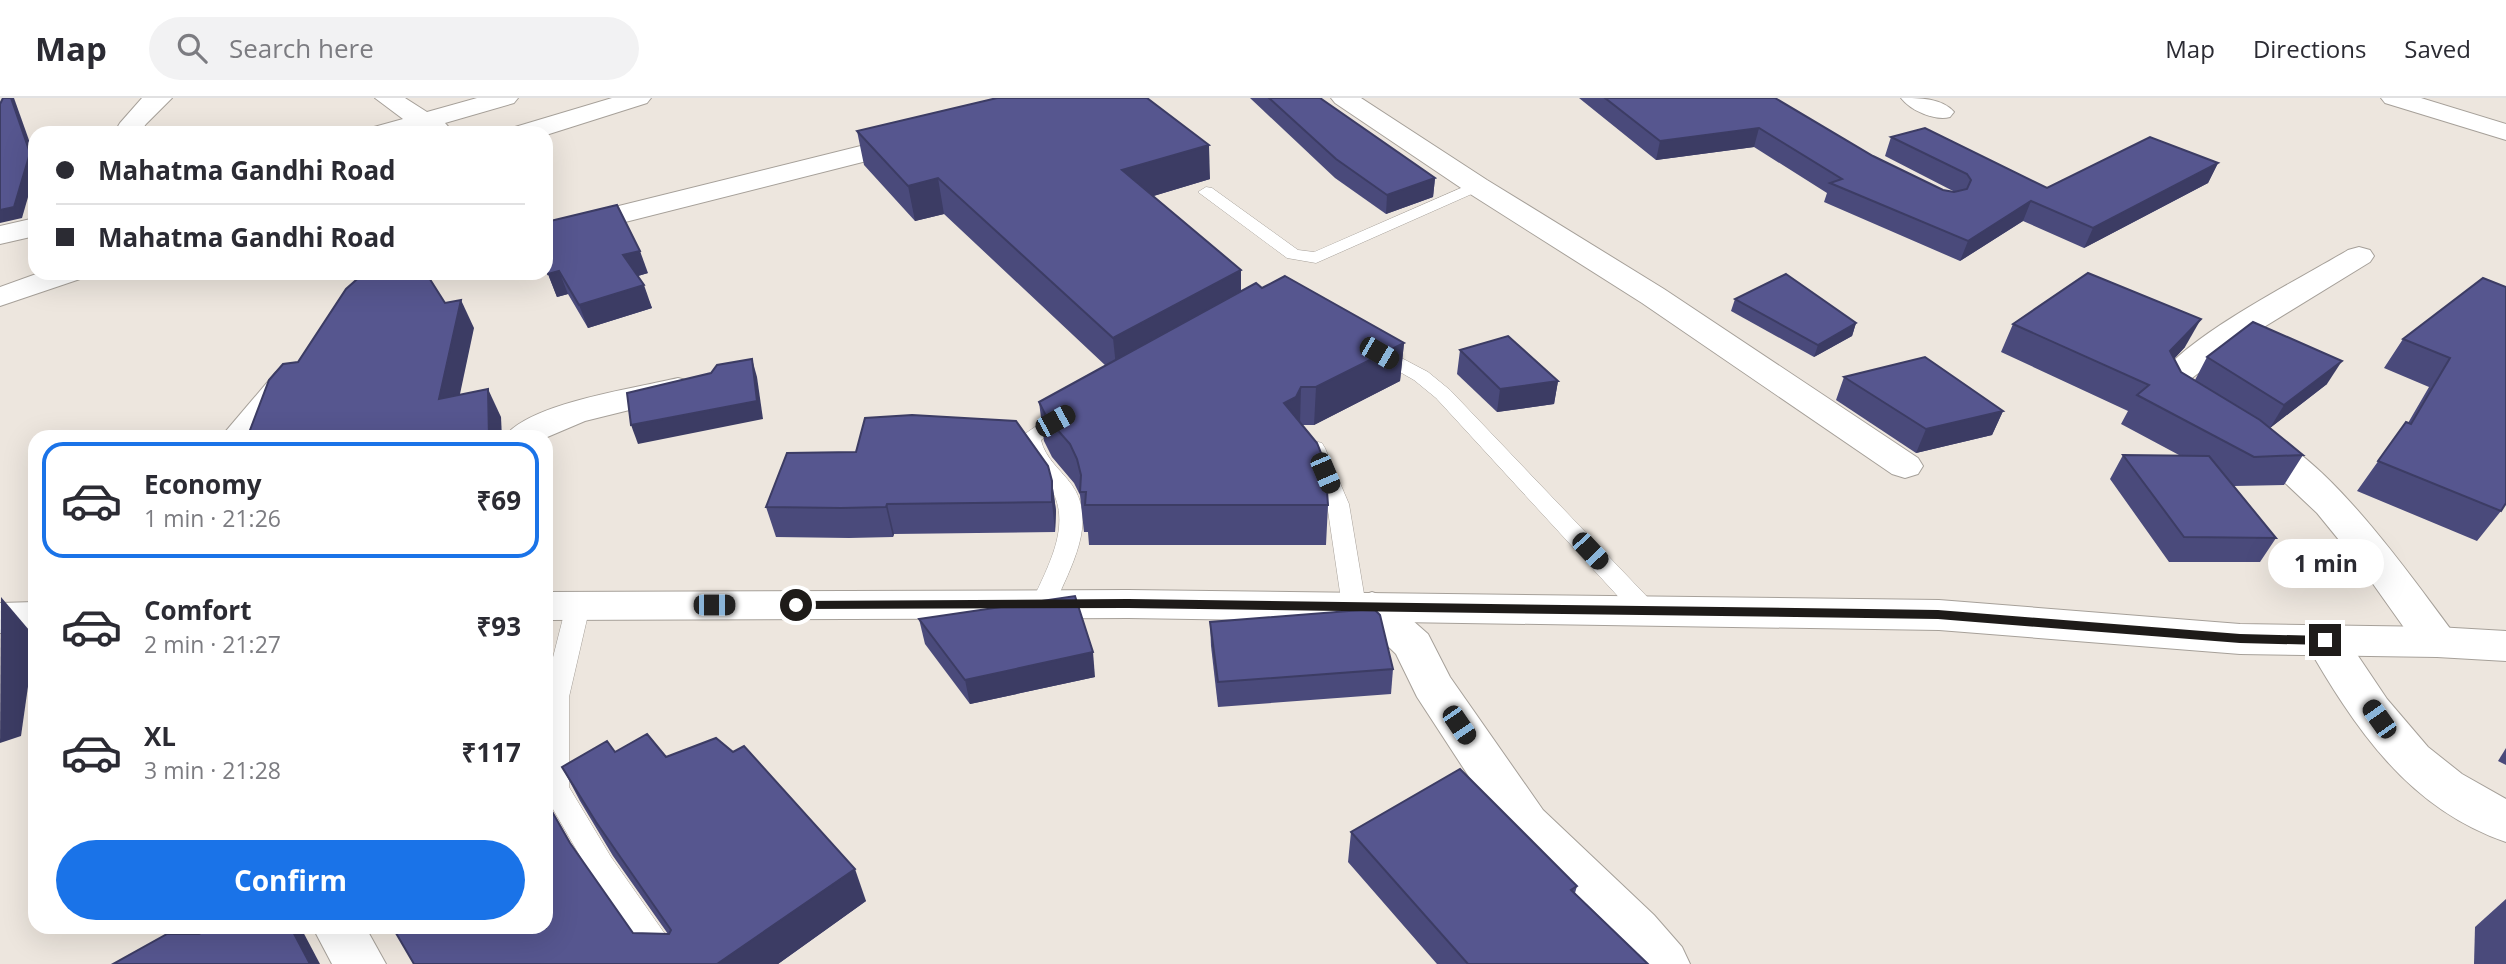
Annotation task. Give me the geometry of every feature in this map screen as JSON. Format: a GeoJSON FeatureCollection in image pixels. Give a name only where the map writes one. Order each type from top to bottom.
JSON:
{"type":"FeatureCollection","features":[{"type":"Feature","properties":{"kind":"street"},"geometry":{"type":"LineString","coordinates":[[131,126],[136,118],[159,98]]}},
{"type":"Feature","properties":{"kind":"street"},"geometry":{"type":"LineString","coordinates":[[388,98],[433,126],[505,98]]}},
{"type":"Feature","properties":{"kind":"street"},"geometry":{"type":"LineString","coordinates":[[547,126],[638,98]]}},
{"type":"Feature","properties":{"kind":"street"},"geometry":{"type":"LineString","coordinates":[[1344,98],[1476,186],[1653,296],[1905,466]]}},
{"type":"Feature","properties":{"kind":"street"},"geometry":{"type":"LineString","coordinates":[[1914,98],[1941,111]]}},
{"type":"Feature","properties":{"kind":"street"},"geometry":{"type":"LineString","coordinates":[[2394,98],[2506,132]]}},
{"type":"Feature","properties":{"kind":"street"},"geometry":{"type":"LineString","coordinates":[[553,231],[935,136]]}},
{"type":"Feature","properties":{"kind":"street"},"geometry":{"type":"LineString","coordinates":[[0,235],[28,229]]}},
{"type":"Feature","properties":{"kind":"street"},"geometry":{"type":"LineString","coordinates":[[2359,256],[2227,336],[2179,372],[2174,380],[2180,392],[2278,455],[2325,498],[2355,532],[2437,642]]}},
{"type":"Feature","properties":{"kind":"street"},"geometry":{"type":"LineString","coordinates":[[0,297],[49,280]]}},
{"type":"Feature","properties":{"kind":"street"},"geometry":{"type":"LineString","coordinates":[[244,430],[306,354]]}},
{"type":"Feature","properties":{"kind":"street"},"geometry":{"type":"LineString","coordinates":[[534,430],[581,412],[704,382]]}},
{"type":"Feature","properties":{"kind":"street"},"geometry":{"type":"LineString","coordinates":[[562,606],[1043,604],[1938,615],[2240,639],[2437,642],[2506,646]]}},
{"type":"Feature","properties":{"kind":"street"},"geometry":{"type":"LineString","coordinates":[[1363,607],[1413,645],[1432,685],[1526,824],[1636,930],[1664,964]]}},
{"type":"Feature","properties":{"kind":"street"},"geometry":{"type":"LineString","coordinates":[[0,618],[28,617]]}},
{"type":"Feature","properties":{"kind":"street"},"geometry":{"type":"LineString","coordinates":[[2325,640],[2393,738],[2426,773],[2456,794],[2506,822]]}},
{"type":"Feature","properties":{"kind":"street"},"geometry":{"type":"LineString","coordinates":[[342,934],[360,964]]}},
{"type":"Feature","properties":{"kind":"lane"},"geometry":{"type":"LineString","coordinates":[[1206,192],[1293,254],[1316,258],[1476,186]]}},
{"type":"Feature","properties":{"kind":"lane"},"geometry":{"type":"LineString","coordinates":[[1352,337],[1421,376],[1443,394],[1645,610]]}},
{"type":"Feature","properties":{"kind":"lane"},"geometry":{"type":"LineString","coordinates":[[1043,604],[1072,535],[1071,512],[1070,500],[1062,483],[1038,458],[1030,446],[1030,438],[1090,401]]}},
{"type":"Feature","properties":{"kind":"lane"},"geometry":{"type":"LineString","coordinates":[[1307,433],[1338,504],[1363,607]]}},
{"type":"Feature","properties":{"kind":"lane"},"geometry":{"type":"LineString","coordinates":[[562,606],[556,697],[555,788],[601,866],[671,964]]}},
{"type":"Feature","properties":{"kind":"building"},"geometry":{"type":"Polygon","coordinates":[[[3,98],[11,98],[28,147],[28,160],[14,207],[0,210],[0,104],[3,98]]]}},
{"type":"Feature","properties":{"kind":"building"},"geometry":{"type":"Polygon","coordinates":[[[997,98],[1147,98],[1209,145],[1122,170],[1241,270],[1113,338],[938,178],[908,186],[857,131],[997,98]]]}},
{"type":"Feature","properties":{"kind":"building"},"geometry":{"type":"Polygon","coordinates":[[[1269,98],[1320,98],[1435,178],[1387,195],[1336,159],[1269,98]]]}},
{"type":"Feature","properties":{"kind":"building"},"geometry":{"type":"Polygon","coordinates":[[[1605,98],[1775,98],[1873,156],[1943,190],[1954,192],[1967,189],[1971,180],[1967,174],[1891,137],[1925,128],[2047,188],[2150,137],[2218,163],[2093,228],[2031,201],[1968,241],[1830,183],[1842,179],[1759,128],[1660,141],[1605,98]]]}},
{"type":"Feature","properties":{"kind":"building"},"geometry":{"type":"Polygon","coordinates":[[[617,205],[640,251],[623,255],[644,285],[579,305],[559,271],[553,273],[553,220],[617,205]]]}},
{"type":"Feature","properties":{"kind":"building"},"geometry":{"type":"Polygon","coordinates":[[[2088,273],[2201,319],[2170,351],[2181,372],[2260,420],[2303,455],[2254,457],[2137,395],[2149,385],[2013,324],[2088,273]]]}},
{"type":"Feature","properties":{"kind":"building"},"geometry":{"type":"Polygon","coordinates":[[[1786,274],[1856,323],[1818,345],[1735,299],[1786,274]]]}},
{"type":"Feature","properties":{"kind":"building"},"geometry":{"type":"Polygon","coordinates":[[[1285,276],[1404,343],[1316,387],[1301,387],[1296,397],[1284,403],[1317,443],[1325,463],[1328,505],[1085,505],[1086,492],[1080,492],[1081,475],[1077,459],[1070,444],[1047,418],[1039,402],[1256,283],[1262,288],[1285,276]]]}},
{"type":"Feature","properties":{"kind":"building"},"geometry":{"type":"Polygon","coordinates":[[[2483,278],[2506,287],[2506,503],[2501,511],[2378,461],[2406,422],[2411,424],[2450,358],[2403,339],[2483,278]]]}},
{"type":"Feature","properties":{"kind":"building"},"geometry":{"type":"Polygon","coordinates":[[[356,280],[430,280],[445,303],[461,300],[439,399],[488,389],[489,430],[250,430],[269,380],[283,364],[298,362],[346,289],[356,280]]]}},
{"type":"Feature","properties":{"kind":"building"},"geometry":{"type":"Polygon","coordinates":[[[2253,322],[2342,361],[2284,405],[2207,357],[2253,322]]]}},
{"type":"Feature","properties":{"kind":"building"},"geometry":{"type":"Polygon","coordinates":[[[1508,336],[1558,381],[1500,389],[1460,350],[1508,336]]]}},
{"type":"Feature","properties":{"kind":"building"},"geometry":{"type":"Polygon","coordinates":[[[1925,357],[2003,411],[1926,429],[1844,377],[1925,357]]]}},
{"type":"Feature","properties":{"kind":"building"},"geometry":{"type":"Polygon","coordinates":[[[752,359],[757,401],[631,425],[627,393],[711,373],[717,365],[752,359]]]}},
{"type":"Feature","properties":{"kind":"building"},"geometry":{"type":"Polygon","coordinates":[[[912,415],[1016,421],[1048,466],[1052,481],[1052,502],[887,504],[886,507],[841,508],[766,507],[787,453],[856,452],[865,418],[912,415]]]}},
{"type":"Feature","properties":{"kind":"building"},"geometry":{"type":"Polygon","coordinates":[[[2123,455],[2209,456],[2276,538],[2184,537],[2123,455]]]}},
{"type":"Feature","properties":{"kind":"building"},"geometry":{"type":"Polygon","coordinates":[[[1075,596],[1093,652],[965,680],[919,619],[1075,596]]]}},
{"type":"Feature","properties":{"kind":"building"},"geometry":{"type":"Polygon","coordinates":[[[1374,609],[1380,615],[1393,669],[1218,682],[1210,622],[1374,609]]]}},
{"type":"Feature","properties":{"kind":"building"},"geometry":{"type":"Polygon","coordinates":[[[647,734],[666,757],[716,738],[733,752],[744,746],[855,869],[717,964],[414,964],[396,934],[553,934],[553,813],[570,843],[633,933],[669,934],[671,930],[596,822],[562,767],[607,741],[615,752],[647,734]]]}},
{"type":"Feature","properties":{"kind":"building"},"geometry":{"type":"Polygon","coordinates":[[[1460,769],[1577,886],[1571,890],[1648,964],[1468,964],[1351,832],[1460,769]]]}},
{"type":"Feature","properties":{"kind":"building"},"geometry":{"type":"Polygon","coordinates":[[[167,934],[294,934],[310,964],[113,964],[167,934]]]}},
{"type":"Feature","properties":{"kind":"route"},"geometry":{"type":"LineString","coordinates":[[796,605],[1128,604],[1938,615],[2240,639],[2325,640]]}}]}
